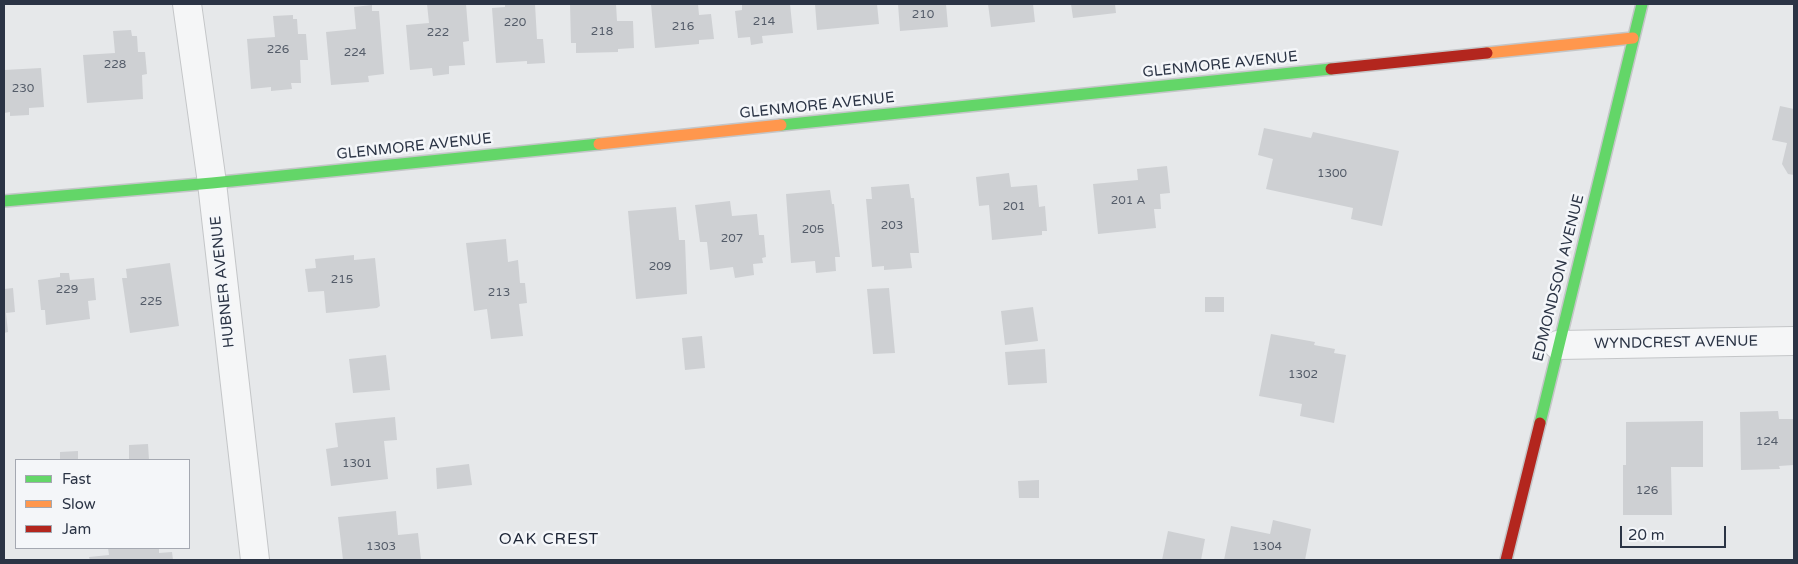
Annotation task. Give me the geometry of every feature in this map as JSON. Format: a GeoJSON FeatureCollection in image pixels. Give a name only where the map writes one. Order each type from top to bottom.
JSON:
{"type":"FeatureCollection","features":[{"type":"Feature","properties":{"kind":"street","name":"HUBNER AVENUE"},"geometry":{"type":"LineString","coordinates":[[187,4],[212,183],[255,560]]}},
{"type":"Feature","properties":{"kind":"street","name":"EDMONDSON AVENUE"},"geometry":{"type":"LineString","coordinates":[[1506,560],[1642,4]]}},
{"type":"Feature","properties":{"kind":"street","name":"GLENMORE AVENUE"},"geometry":{"type":"LineString","coordinates":[[4,201],[212,183],[1633,38]]}},
{"type":"Feature","properties":{"kind":"street","name":"WYNDCREST AVENUE"},"geometry":{"type":"LineString","coordinates":[[1558,345],[1794,341]]}},
{"type":"Feature","properties":{"kind":"building"},"geometry":{"type":"Polygon","coordinates":[[[427,4],[466,4],[469,41],[463,42],[465,65],[449,66],[449,74],[433,76],[432,68],[410,70],[406,25],[429,23],[427,4]]]}},
{"type":"Feature","properties":{"kind":"building"},"geometry":{"type":"Polygon","coordinates":[[[505,4],[535,4],[537,39],[543,39],[545,63],[527,64],[527,61],[496,63],[492,8],[505,7],[505,4]]]}},
{"type":"Feature","properties":{"kind":"building"},"geometry":{"type":"Polygon","coordinates":[[[570,4],[616,4],[617,21],[633,21],[634,48],[618,49],[618,52],[576,53],[576,43],[571,43],[570,4]]]}},
{"type":"Feature","properties":{"kind":"building"},"geometry":{"type":"Polygon","coordinates":[[[651,4],[698,4],[699,15],[711,14],[714,39],[699,40],[699,44],[655,48],[651,4]]]}},
{"type":"Feature","properties":{"kind":"building"},"geometry":{"type":"Polygon","coordinates":[[[742,4],[790,4],[793,33],[762,36],[763,43],[751,45],[750,37],[738,38],[735,11],[742,10],[742,4]]]}},
{"type":"Feature","properties":{"kind":"building"},"geometry":{"type":"Polygon","coordinates":[[[815,4],[877,4],[879,24],[817,30],[815,4]]]}},
{"type":"Feature","properties":{"kind":"building"},"geometry":{"type":"Polygon","coordinates":[[[898,4],[946,4],[948,27],[900,31],[898,4]]]}},
{"type":"Feature","properties":{"kind":"building"},"geometry":{"type":"Polygon","coordinates":[[[988,4],[1033,4],[1035,22],[991,27],[988,4]]]}},
{"type":"Feature","properties":{"kind":"building"},"geometry":{"type":"Polygon","coordinates":[[[1071,4],[1115,4],[1116,13],[1073,18],[1071,4]]]}},
{"type":"Feature","properties":{"kind":"building"},"geometry":{"type":"Polygon","coordinates":[[[372,5],[372,11],[379,11],[384,74],[368,76],[369,82],[331,85],[326,32],[356,29],[354,7],[372,5]]]}},
{"type":"Feature","properties":{"kind":"building"},"geometry":{"type":"Polygon","coordinates":[[[293,15],[293,19],[297,19],[298,34],[306,34],[308,60],[300,60],[301,83],[291,83],[292,89],[271,91],[271,87],[251,89],[247,39],[275,37],[273,16],[293,15]]]}},
{"type":"Feature","properties":{"kind":"building"},"geometry":{"type":"Polygon","coordinates":[[[131,30],[132,36],[137,36],[138,52],[145,52],[147,74],[142,75],[143,99],[87,103],[83,55],[115,53],[113,31],[131,30]]]}},
{"type":"Feature","properties":{"kind":"building"},"geometry":{"type":"Polygon","coordinates":[[[41,68],[44,107],[29,108],[29,115],[10,116],[10,112],[4,113],[4,70],[41,68]]]}},
{"type":"Feature","properties":{"kind":"building"},"geometry":{"type":"Polygon","coordinates":[[[1780,106],[1794,109],[1794,175],[1788,174],[1782,164],[1787,143],[1772,140],[1780,106]]]}},
{"type":"Feature","properties":{"kind":"building"},"geometry":{"type":"Polygon","coordinates":[[[1264,128],[1311,138],[1313,132],[1399,151],[1382,226],[1351,219],[1353,208],[1266,189],[1273,159],[1258,155],[1264,128]]]}},
{"type":"Feature","properties":{"kind":"building"},"geometry":{"type":"Polygon","coordinates":[[[1167,166],[1170,193],[1160,194],[1161,209],[1154,209],[1156,228],[1098,234],[1093,184],[1138,180],[1137,169],[1167,166]]]}},
{"type":"Feature","properties":{"kind":"building"},"geometry":{"type":"Polygon","coordinates":[[[1009,173],[1011,187],[1037,185],[1039,207],[1045,206],[1047,231],[1042,231],[1042,235],[992,240],[989,205],[979,206],[976,177],[1009,173]]]}},
{"type":"Feature","properties":{"kind":"building"},"geometry":{"type":"Polygon","coordinates":[[[909,184],[911,198],[914,198],[919,253],[910,253],[912,268],[884,270],[884,266],[872,267],[866,199],[872,199],[871,187],[909,184]]]}},
{"type":"Feature","properties":{"kind":"building"},"geometry":{"type":"Polygon","coordinates":[[[830,190],[832,204],[834,204],[840,257],[835,257],[836,271],[816,273],[815,261],[791,263],[786,194],[830,190]]]}},
{"type":"Feature","properties":{"kind":"building"},"geometry":{"type":"Polygon","coordinates":[[[730,201],[732,216],[757,214],[759,235],[764,235],[766,257],[762,258],[763,263],[753,264],[754,275],[735,278],[733,267],[710,270],[707,242],[700,242],[695,205],[730,201]]]}},
{"type":"Feature","properties":{"kind":"building"},"geometry":{"type":"Polygon","coordinates":[[[676,207],[679,240],[685,240],[687,294],[636,299],[628,211],[676,207]]]}},
{"type":"Feature","properties":{"kind":"building"},"geometry":{"type":"Polygon","coordinates":[[[506,239],[508,262],[518,260],[520,283],[525,283],[527,303],[519,304],[523,336],[491,339],[487,309],[474,311],[466,243],[506,239]]]}},
{"type":"Feature","properties":{"kind":"building"},"geometry":{"type":"Polygon","coordinates":[[[354,255],[354,260],[375,258],[380,306],[377,308],[326,313],[324,291],[308,292],[305,269],[316,268],[315,259],[354,255]]]}},
{"type":"Feature","properties":{"kind":"building"},"geometry":{"type":"Polygon","coordinates":[[[170,263],[179,326],[130,333],[122,278],[127,278],[126,269],[170,263]]]}},
{"type":"Feature","properties":{"kind":"building"},"geometry":{"type":"Polygon","coordinates":[[[60,273],[69,273],[70,280],[94,278],[96,300],[88,301],[90,319],[46,325],[45,310],[41,310],[38,280],[60,277],[60,273]]]}},
{"type":"Feature","properties":{"kind":"building"},"geometry":{"type":"Polygon","coordinates":[[[13,288],[15,312],[6,313],[8,332],[4,333],[4,289],[13,288]]]}},
{"type":"Feature","properties":{"kind":"building"},"geometry":{"type":"Polygon","coordinates":[[[889,288],[895,353],[873,354],[867,289],[889,288]]]}},
{"type":"Feature","properties":{"kind":"building"},"geometry":{"type":"Polygon","coordinates":[[[1205,297],[1224,297],[1224,312],[1205,312],[1205,297]]]}},
{"type":"Feature","properties":{"kind":"building"},"geometry":{"type":"Polygon","coordinates":[[[1033,307],[1038,341],[1005,345],[1001,311],[1033,307]]]}},
{"type":"Feature","properties":{"kind":"building"},"geometry":{"type":"Polygon","coordinates":[[[1271,334],[1315,342],[1314,345],[1335,349],[1334,353],[1346,355],[1334,423],[1300,416],[1302,404],[1259,396],[1271,334]]]}},
{"type":"Feature","properties":{"kind":"building"},"geometry":{"type":"Polygon","coordinates":[[[702,336],[705,368],[685,370],[682,338],[702,336]]]}},
{"type":"Feature","properties":{"kind":"building"},"geometry":{"type":"Polygon","coordinates":[[[1045,349],[1047,383],[1008,385],[1005,352],[1045,349]]]}},
{"type":"Feature","properties":{"kind":"building"},"geometry":{"type":"Polygon","coordinates":[[[386,355],[390,390],[353,393],[349,359],[386,355]]]}},
{"type":"Feature","properties":{"kind":"building"},"geometry":{"type":"Polygon","coordinates":[[[1778,411],[1779,419],[1794,419],[1794,465],[1779,466],[1780,469],[1741,470],[1740,412],[1778,411]]]}},
{"type":"Feature","properties":{"kind":"building"},"geometry":{"type":"Polygon","coordinates":[[[395,417],[397,440],[384,441],[388,479],[331,486],[326,449],[338,447],[335,423],[395,417]]]}},
{"type":"Feature","properties":{"kind":"building"},"geometry":{"type":"Polygon","coordinates":[[[1703,421],[1703,467],[1671,467],[1672,515],[1623,515],[1623,465],[1626,465],[1626,422],[1703,421]]]}},
{"type":"Feature","properties":{"kind":"building"},"geometry":{"type":"Polygon","coordinates":[[[148,444],[149,459],[129,459],[129,445],[148,444]]]}},
{"type":"Feature","properties":{"kind":"building"},"geometry":{"type":"Polygon","coordinates":[[[78,451],[78,459],[60,459],[60,452],[78,451]]]}},
{"type":"Feature","properties":{"kind":"building"},"geometry":{"type":"Polygon","coordinates":[[[469,464],[472,485],[437,489],[436,468],[469,464]]]}},
{"type":"Feature","properties":{"kind":"building"},"geometry":{"type":"Polygon","coordinates":[[[1039,480],[1039,498],[1019,498],[1018,481],[1039,480]]]}},
{"type":"Feature","properties":{"kind":"building"},"geometry":{"type":"Polygon","coordinates":[[[396,511],[398,535],[418,533],[421,560],[343,560],[338,517],[396,511]]]}},
{"type":"Feature","properties":{"kind":"building"},"geometry":{"type":"Polygon","coordinates":[[[1273,520],[1311,529],[1305,560],[1224,560],[1231,526],[1270,534],[1273,520]]]}},
{"type":"Feature","properties":{"kind":"building"},"geometry":{"type":"Polygon","coordinates":[[[1168,531],[1205,539],[1201,560],[1162,560],[1168,531]]]}},
{"type":"Feature","properties":{"kind":"building"},"geometry":{"type":"Polygon","coordinates":[[[108,549],[159,549],[159,553],[172,552],[173,560],[90,560],[89,557],[109,555],[108,549]]]}},
{"type":"Feature","properties":{"kind":"traffic: fast"},"geometry":{"type":"LineString","coordinates":[[1540,423],[1642,4]]}},
{"type":"Feature","properties":{"kind":"traffic: fast"},"geometry":{"type":"LineString","coordinates":[[781,125],[1331,69]]}},
{"type":"Feature","properties":{"kind":"traffic: fast"},"geometry":{"type":"LineString","coordinates":[[4,201],[212,183],[599,144]]}},
{"type":"Feature","properties":{"kind":"traffic: slow"},"geometry":{"type":"LineString","coordinates":[[1487,53],[1633,38]]}},
{"type":"Feature","properties":{"kind":"traffic: slow"},"geometry":{"type":"LineString","coordinates":[[599,144],[781,125]]}},
{"type":"Feature","properties":{"kind":"traffic: jam"},"geometry":{"type":"LineString","coordinates":[[1331,69],[1487,53]]}},
{"type":"Feature","properties":{"kind":"traffic: jam"},"geometry":{"type":"LineString","coordinates":[[1506,560],[1540,423]]}},
{"type":"Feature","properties":{"kind":"district","name":"OAK CREST"},"geometry":{"type":"Point","coordinates":[549,540]}}]}
